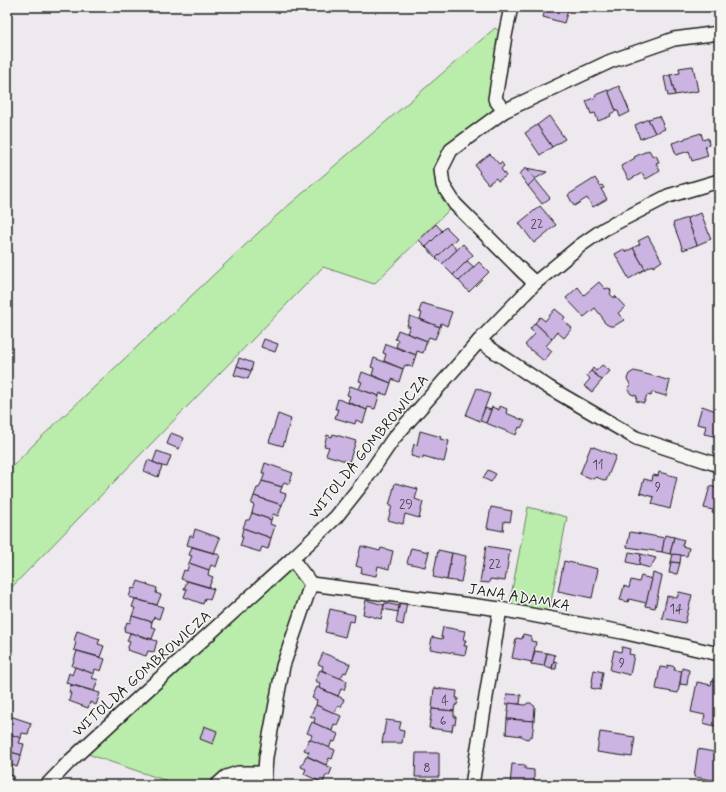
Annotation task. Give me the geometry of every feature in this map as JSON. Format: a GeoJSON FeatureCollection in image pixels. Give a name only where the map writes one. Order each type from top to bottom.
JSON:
{"type":"FeatureCollection","features":[{"type":"Feature","properties":{"kind":"street"},"geometry":{"type":"LineString","coordinates":[[504,111],[495,99],[511,7]]}},
{"type":"Feature","properties":{"kind":"street"},"geometry":{"type":"LineString","coordinates":[[536,283],[523,272],[456,204],[443,185],[441,170],[451,150],[504,111],[611,61],[674,39],[719,33]]}},
{"type":"Feature","properties":{"kind":"street","name":"WITOLDA GOMBROWICZA"},"geometry":{"type":"LineString","coordinates":[[47,785],[69,762],[336,517],[363,483],[393,439],[478,341],[536,283],[581,244],[604,229],[668,196],[719,181]]}},
{"type":"Feature","properties":{"kind":"street"},"geometry":{"type":"LineString","coordinates":[[478,341],[548,387],[636,438],[719,465]]}},
{"type":"Feature","properties":{"kind":"street"},"geometry":{"type":"LineString","coordinates":[[218,785],[226,777],[238,773],[265,779],[266,757],[283,666],[311,584],[292,559]]}},
{"type":"Feature","properties":{"kind":"street","name":"JANA ADAMKA"},"geometry":{"type":"LineString","coordinates":[[311,584],[500,609],[622,632],[719,654]]}},
{"type":"Feature","properties":{"kind":"street"},"geometry":{"type":"LineString","coordinates":[[472,785],[500,609]]}},
{"type":"Feature","properties":{"kind":"green space"},"geometry":{"type":"Polygon","coordinates":[[[495,28],[505,36],[495,99],[504,111],[451,150],[441,170],[455,204],[374,284],[323,267],[7,592],[7,472],[36,442],[275,217],[495,28]]]}},
{"type":"Feature","properties":{"kind":"green space"},"geometry":{"type":"Polygon","coordinates":[[[528,507],[567,517],[548,618],[508,611],[528,507]]]}},
{"type":"Feature","properties":{"kind":"green space"},"geometry":{"type":"Polygon","coordinates":[[[292,559],[311,584],[283,666],[265,773],[217,785],[179,785],[81,751],[292,559]]]}},
{"type":"Feature","properties":{"kind":"building"},"geometry":{"type":"Polygon","coordinates":[[[546,7],[569,7],[564,23],[543,17],[546,7]]]}},
{"type":"Feature","properties":{"kind":"building"},"geometry":{"type":"Polygon","coordinates":[[[693,66],[698,91],[675,95],[670,75],[680,73],[679,68],[693,66]]]}},
{"type":"Feature","properties":{"kind":"building"},"geometry":{"type":"Polygon","coordinates":[[[670,75],[675,95],[668,96],[664,77],[670,75]]]}},
{"type":"Feature","properties":{"kind":"building"},"geometry":{"type":"Polygon","coordinates":[[[619,86],[630,112],[620,117],[608,91],[619,86]]]}},
{"type":"Feature","properties":{"kind":"building"},"geometry":{"type":"Polygon","coordinates":[[[608,90],[616,111],[610,114],[611,116],[598,121],[595,113],[591,114],[586,101],[596,97],[595,95],[608,90]]]}},
{"type":"Feature","properties":{"kind":"building"},"geometry":{"type":"Polygon","coordinates":[[[549,116],[565,139],[552,147],[537,125],[549,116]]]}},
{"type":"Feature","properties":{"kind":"building"},"geometry":{"type":"Polygon","coordinates":[[[659,116],[665,129],[655,133],[648,119],[659,116]]]}},
{"type":"Feature","properties":{"kind":"building"},"geometry":{"type":"Polygon","coordinates":[[[648,119],[655,133],[640,139],[635,125],[648,119]]]}},
{"type":"Feature","properties":{"kind":"building"},"geometry":{"type":"Polygon","coordinates":[[[537,125],[552,147],[540,155],[525,133],[537,125]]]}},
{"type":"Feature","properties":{"kind":"building"},"geometry":{"type":"Polygon","coordinates":[[[701,133],[703,140],[708,138],[709,145],[705,146],[708,156],[692,161],[689,151],[676,155],[672,143],[701,133]]]}},
{"type":"Feature","properties":{"kind":"building"},"geometry":{"type":"Polygon","coordinates":[[[649,150],[653,157],[656,155],[659,162],[656,163],[660,171],[646,179],[642,173],[629,180],[621,166],[635,158],[634,157],[649,150]]]}},
{"type":"Feature","properties":{"kind":"building"},"geometry":{"type":"Polygon","coordinates":[[[490,154],[499,164],[501,162],[504,166],[501,169],[506,176],[498,181],[496,178],[488,184],[479,173],[480,172],[475,165],[490,154]]]}},
{"type":"Feature","properties":{"kind":"building"},"geometry":{"type":"Polygon","coordinates":[[[526,168],[547,172],[535,179],[526,168]]]}},
{"type":"Feature","properties":{"kind":"building"},"geometry":{"type":"Polygon","coordinates":[[[526,168],[535,179],[528,186],[519,174],[526,168]]]}},
{"type":"Feature","properties":{"kind":"building"},"geometry":{"type":"Polygon","coordinates":[[[595,178],[600,186],[602,185],[604,188],[601,189],[607,199],[593,207],[587,198],[574,206],[568,195],[595,178]]]}},
{"type":"Feature","properties":{"kind":"building"},"geometry":{"type":"Polygon","coordinates":[[[535,179],[550,198],[542,204],[528,186],[535,179]]]}},
{"type":"Feature","properties":{"kind":"building"},"geometry":{"type":"Polygon","coordinates":[[[540,206],[556,225],[534,243],[519,223],[540,206]]]}},
{"type":"Feature","properties":{"kind":"building"},"geometry":{"type":"Polygon","coordinates":[[[701,213],[711,239],[697,245],[687,218],[701,213]]]}},
{"type":"Feature","properties":{"kind":"building"},"geometry":{"type":"Polygon","coordinates":[[[687,218],[697,245],[683,250],[673,223],[687,218]]]}},
{"type":"Feature","properties":{"kind":"building"},"geometry":{"type":"Polygon","coordinates":[[[436,224],[442,231],[426,247],[419,240],[436,224]]]}},
{"type":"Feature","properties":{"kind":"building"},"geometry":{"type":"Polygon","coordinates":[[[446,227],[457,238],[436,258],[426,247],[446,227]]]}},
{"type":"Feature","properties":{"kind":"building"},"geometry":{"type":"Polygon","coordinates":[[[648,236],[662,261],[653,267],[652,265],[645,269],[633,248],[640,244],[638,241],[648,236]]]}},
{"type":"Feature","properties":{"kind":"building"},"geometry":{"type":"Polygon","coordinates":[[[451,243],[457,250],[442,264],[436,258],[451,243]]]}},
{"type":"Feature","properties":{"kind":"building"},"geometry":{"type":"Polygon","coordinates":[[[463,244],[473,255],[453,275],[442,264],[463,244]]]}},
{"type":"Feature","properties":{"kind":"building"},"geometry":{"type":"Polygon","coordinates":[[[633,248],[645,269],[629,279],[615,254],[624,249],[625,252],[633,248]]]}},
{"type":"Feature","properties":{"kind":"building"},"geometry":{"type":"Polygon","coordinates":[[[467,261],[474,267],[459,281],[453,275],[467,261]]]}},
{"type":"Feature","properties":{"kind":"building"},"geometry":{"type":"Polygon","coordinates":[[[479,262],[489,272],[469,292],[459,281],[479,262]]]}},
{"type":"Feature","properties":{"kind":"building"},"geometry":{"type":"Polygon","coordinates":[[[599,282],[605,289],[610,289],[610,294],[614,298],[615,296],[625,307],[618,313],[624,320],[614,326],[606,324],[595,308],[584,317],[566,298],[578,287],[584,295],[599,282]]]}},
{"type":"Feature","properties":{"kind":"building"},"geometry":{"type":"Polygon","coordinates":[[[422,303],[452,312],[447,326],[441,323],[440,327],[420,319],[422,313],[419,312],[422,303]]]}},
{"type":"Feature","properties":{"kind":"building"},"geometry":{"type":"Polygon","coordinates":[[[555,309],[565,317],[563,320],[572,328],[564,338],[557,332],[552,339],[535,323],[540,317],[545,321],[555,309]]]}},
{"type":"Feature","properties":{"kind":"building"},"geometry":{"type":"Polygon","coordinates":[[[410,316],[440,327],[435,339],[429,337],[427,341],[407,333],[410,326],[407,326],[410,316]]]}},
{"type":"Feature","properties":{"kind":"building"},"geometry":{"type":"Polygon","coordinates":[[[535,323],[552,339],[546,346],[552,351],[544,361],[525,345],[535,334],[530,329],[535,323]]]}},
{"type":"Feature","properties":{"kind":"building"},"geometry":{"type":"Polygon","coordinates":[[[398,330],[427,341],[423,353],[417,351],[416,355],[396,347],[398,340],[395,339],[398,330]]]}},
{"type":"Feature","properties":{"kind":"building"},"geometry":{"type":"Polygon","coordinates":[[[264,339],[278,344],[275,352],[261,347],[264,339]]]}},
{"type":"Feature","properties":{"kind":"building"},"geometry":{"type":"Polygon","coordinates":[[[386,344],[416,355],[412,367],[405,365],[403,369],[384,361],[386,354],[383,353],[386,344]]]}},
{"type":"Feature","properties":{"kind":"building"},"geometry":{"type":"Polygon","coordinates":[[[239,358],[253,363],[251,371],[237,366],[239,358]]]}},
{"type":"Feature","properties":{"kind":"building"},"geometry":{"type":"Polygon","coordinates":[[[374,358],[403,369],[399,382],[392,379],[391,383],[372,375],[374,368],[371,367],[374,358]]]}},
{"type":"Feature","properties":{"kind":"building"},"geometry":{"type":"Polygon","coordinates":[[[602,365],[610,371],[602,380],[591,371],[593,368],[596,371],[602,365]]]}},
{"type":"Feature","properties":{"kind":"building"},"geometry":{"type":"Polygon","coordinates":[[[237,366],[251,371],[248,379],[234,375],[237,366]]]}},
{"type":"Feature","properties":{"kind":"building"},"geometry":{"type":"Polygon","coordinates":[[[591,371],[602,380],[592,392],[584,386],[590,379],[587,375],[591,371]]]}},
{"type":"Feature","properties":{"kind":"building"},"geometry":{"type":"Polygon","coordinates":[[[634,371],[670,381],[666,396],[652,392],[651,396],[647,395],[644,403],[636,401],[637,396],[631,394],[628,390],[630,384],[627,379],[629,374],[634,371]]]}},
{"type":"Feature","properties":{"kind":"building"},"geometry":{"type":"Polygon","coordinates":[[[362,372],[391,383],[387,395],[380,393],[379,396],[359,389],[362,382],[359,381],[362,372]]]}},
{"type":"Feature","properties":{"kind":"building"},"geometry":{"type":"Polygon","coordinates":[[[350,386],[379,396],[375,409],[368,407],[367,410],[348,402],[350,396],[347,395],[350,386]]]}},
{"type":"Feature","properties":{"kind":"building"},"geometry":{"type":"Polygon","coordinates":[[[477,388],[490,394],[480,421],[466,415],[477,388]]]}},
{"type":"Feature","properties":{"kind":"building"},"geometry":{"type":"Polygon","coordinates":[[[338,399],[367,410],[363,423],[356,420],[355,424],[335,418],[338,409],[335,409],[338,399]]]}},
{"type":"Feature","properties":{"kind":"building"},"geometry":{"type":"Polygon","coordinates":[[[500,406],[507,409],[506,413],[525,421],[521,428],[519,427],[516,435],[486,423],[492,407],[499,410],[500,406]]]}},
{"type":"Feature","properties":{"kind":"building"},"geometry":{"type":"Polygon","coordinates":[[[702,406],[719,412],[718,437],[704,434],[706,426],[697,424],[702,406]]]}},
{"type":"Feature","properties":{"kind":"building"},"geometry":{"type":"Polygon","coordinates":[[[485,408],[491,410],[486,423],[480,421],[485,408]]]}},
{"type":"Feature","properties":{"kind":"building"},"geometry":{"type":"Polygon","coordinates":[[[278,414],[291,419],[283,446],[269,442],[278,414]]]}},
{"type":"Feature","properties":{"kind":"building"},"geometry":{"type":"Polygon","coordinates":[[[420,431],[449,441],[444,462],[423,456],[423,459],[411,456],[414,444],[417,445],[420,431]]]}},
{"type":"Feature","properties":{"kind":"building"},"geometry":{"type":"Polygon","coordinates":[[[171,433],[184,438],[179,449],[167,444],[171,433]]]}},
{"type":"Feature","properties":{"kind":"building"},"geometry":{"type":"Polygon","coordinates":[[[333,434],[356,441],[349,462],[326,455],[329,447],[324,446],[327,435],[332,437],[333,434]]]}},
{"type":"Feature","properties":{"kind":"building"},"geometry":{"type":"Polygon","coordinates":[[[591,446],[616,456],[606,481],[596,477],[593,479],[580,474],[591,446]]]}},
{"type":"Feature","properties":{"kind":"building"},"geometry":{"type":"Polygon","coordinates":[[[157,451],[171,456],[167,467],[153,462],[157,451]]]}},
{"type":"Feature","properties":{"kind":"building"},"geometry":{"type":"Polygon","coordinates":[[[148,460],[162,466],[158,477],[144,471],[148,460]]]}},
{"type":"Feature","properties":{"kind":"building"},"geometry":{"type":"Polygon","coordinates":[[[265,463],[293,473],[289,484],[284,482],[282,487],[262,481],[265,473],[262,473],[265,463]]]}},
{"type":"Feature","properties":{"kind":"building"},"geometry":{"type":"Polygon","coordinates":[[[488,470],[496,474],[491,482],[483,478],[488,470]]]}},
{"type":"Feature","properties":{"kind":"building"},"geometry":{"type":"Polygon","coordinates":[[[659,472],[677,477],[670,509],[652,504],[654,497],[640,493],[644,479],[652,481],[653,475],[658,476],[659,472]]]}},
{"type":"Feature","properties":{"kind":"building"},"geometry":{"type":"Polygon","coordinates":[[[262,481],[282,487],[280,492],[286,494],[282,505],[254,496],[262,481]]]}},
{"type":"Feature","properties":{"kind":"building"},"geometry":{"type":"Polygon","coordinates":[[[395,483],[418,489],[415,499],[423,502],[419,518],[405,514],[403,524],[388,520],[392,506],[389,506],[395,483]]]}},
{"type":"Feature","properties":{"kind":"building"},"geometry":{"type":"Polygon","coordinates":[[[710,486],[719,489],[719,515],[712,513],[713,510],[704,508],[710,486]]]}},
{"type":"Feature","properties":{"kind":"building"},"geometry":{"type":"Polygon","coordinates":[[[254,496],[282,505],[278,516],[273,514],[271,520],[252,513],[254,505],[251,504],[254,496]]]}},
{"type":"Feature","properties":{"kind":"building"},"geometry":{"type":"Polygon","coordinates":[[[491,507],[512,511],[510,522],[504,521],[503,531],[487,528],[491,507]]]}},
{"type":"Feature","properties":{"kind":"building"},"geometry":{"type":"Polygon","coordinates":[[[252,513],[271,520],[270,524],[275,526],[271,538],[243,528],[246,520],[249,520],[252,513]]]}},
{"type":"Feature","properties":{"kind":"building"},"geometry":{"type":"Polygon","coordinates":[[[243,528],[271,538],[268,549],[262,547],[260,552],[240,546],[243,537],[241,537],[243,528]]]}},
{"type":"Feature","properties":{"kind":"building"},"geometry":{"type":"Polygon","coordinates":[[[195,529],[220,538],[214,553],[187,545],[190,535],[193,537],[195,529]]]}},
{"type":"Feature","properties":{"kind":"building"},"geometry":{"type":"Polygon","coordinates":[[[630,532],[665,538],[662,552],[627,547],[630,532]]]}},
{"type":"Feature","properties":{"kind":"building"},"geometry":{"type":"Polygon","coordinates":[[[665,535],[674,537],[670,554],[662,552],[665,535]]]}},
{"type":"Feature","properties":{"kind":"building"},"geometry":{"type":"Polygon","coordinates":[[[674,537],[684,540],[682,546],[689,548],[687,556],[670,554],[674,537]]]}},
{"type":"Feature","properties":{"kind":"building"},"geometry":{"type":"Polygon","coordinates":[[[361,546],[380,551],[381,548],[393,551],[389,569],[378,566],[376,576],[361,573],[362,568],[356,566],[361,546]]]}},
{"type":"Feature","properties":{"kind":"building"},"geometry":{"type":"Polygon","coordinates":[[[486,546],[510,550],[505,581],[490,579],[489,583],[480,582],[486,546]]]}},
{"type":"Feature","properties":{"kind":"building"},"geometry":{"type":"Polygon","coordinates":[[[192,547],[220,555],[216,567],[211,565],[209,570],[189,563],[192,556],[189,555],[192,547]]]}},
{"type":"Feature","properties":{"kind":"building"},"geometry":{"type":"Polygon","coordinates":[[[411,548],[429,552],[425,567],[407,563],[411,548]]]}},
{"type":"Feature","properties":{"kind":"building"},"geometry":{"type":"Polygon","coordinates":[[[438,550],[452,553],[447,580],[433,577],[438,550]]]}},
{"type":"Feature","properties":{"kind":"building"},"geometry":{"type":"Polygon","coordinates":[[[629,552],[641,554],[639,565],[627,562],[629,552]]]}},
{"type":"Feature","properties":{"kind":"building"},"geometry":{"type":"Polygon","coordinates":[[[452,553],[466,556],[461,582],[447,580],[452,553]]]}},
{"type":"Feature","properties":{"kind":"building"},"geometry":{"type":"Polygon","coordinates":[[[641,554],[656,558],[650,568],[639,565],[641,554]]]}},
{"type":"Feature","properties":{"kind":"building"},"geometry":{"type":"Polygon","coordinates":[[[673,554],[681,555],[680,563],[671,562],[673,554]]]}},
{"type":"Feature","properties":{"kind":"building"},"geometry":{"type":"Polygon","coordinates":[[[564,561],[598,569],[592,598],[558,591],[564,561]]]}},
{"type":"Feature","properties":{"kind":"building"},"geometry":{"type":"Polygon","coordinates":[[[671,562],[680,563],[677,574],[669,573],[671,562]]]}},
{"type":"Feature","properties":{"kind":"building"},"geometry":{"type":"Polygon","coordinates":[[[189,563],[209,570],[208,575],[213,577],[209,587],[181,579],[184,570],[187,571],[189,563]]]}},
{"type":"Feature","properties":{"kind":"building"},"geometry":{"type":"Polygon","coordinates":[[[653,573],[662,576],[655,608],[645,606],[653,573]]]}},
{"type":"Feature","properties":{"kind":"building"},"geometry":{"type":"Polygon","coordinates":[[[641,576],[652,579],[646,603],[629,599],[628,602],[620,600],[624,586],[629,588],[631,580],[639,582],[641,576]]]}},
{"type":"Feature","properties":{"kind":"building"},"geometry":{"type":"Polygon","coordinates":[[[138,581],[157,588],[156,593],[161,595],[157,605],[129,597],[132,588],[135,589],[138,581]]]}},
{"type":"Feature","properties":{"kind":"building"},"geometry":{"type":"Polygon","coordinates":[[[187,581],[214,589],[210,600],[205,598],[203,604],[184,597],[187,589],[184,589],[187,581]]]}},
{"type":"Feature","properties":{"kind":"building"},"geometry":{"type":"Polygon","coordinates":[[[679,592],[692,595],[685,623],[662,618],[667,596],[677,598],[679,592]]]}},
{"type":"Feature","properties":{"kind":"building"},"geometry":{"type":"Polygon","coordinates":[[[135,599],[163,607],[159,619],[154,617],[152,622],[132,616],[135,608],[132,607],[135,599]]]}},
{"type":"Feature","properties":{"kind":"building"},"geometry":{"type":"Polygon","coordinates":[[[366,600],[384,605],[381,619],[363,614],[366,600]]]}},
{"type":"Feature","properties":{"kind":"building"},"geometry":{"type":"Polygon","coordinates":[[[400,601],[407,602],[403,625],[396,623],[400,601]]]}},
{"type":"Feature","properties":{"kind":"building"},"geometry":{"type":"Polygon","coordinates":[[[385,603],[399,606],[398,612],[383,609],[385,603]]]}},
{"type":"Feature","properties":{"kind":"building"},"geometry":{"type":"Polygon","coordinates":[[[330,609],[355,615],[354,622],[349,621],[345,637],[325,632],[330,609]]]}},
{"type":"Feature","properties":{"kind":"building"},"geometry":{"type":"Polygon","coordinates":[[[719,610],[719,626],[716,625],[719,610]]]}},
{"type":"Feature","properties":{"kind":"building"},"geometry":{"type":"Polygon","coordinates":[[[132,616],[152,622],[151,627],[156,628],[152,639],[124,631],[127,622],[130,623],[132,616]]]}},
{"type":"Feature","properties":{"kind":"building"},"geometry":{"type":"Polygon","coordinates":[[[443,627],[465,631],[463,640],[466,640],[464,646],[467,646],[465,655],[430,649],[432,637],[442,639],[443,627]]]}},
{"type":"Feature","properties":{"kind":"building"},"geometry":{"type":"Polygon","coordinates":[[[77,631],[100,639],[98,644],[104,646],[100,657],[74,650],[76,642],[74,641],[77,631]]]}},
{"type":"Feature","properties":{"kind":"building"},"geometry":{"type":"Polygon","coordinates":[[[130,633],[157,641],[154,652],[148,651],[146,656],[127,650],[130,642],[127,641],[130,633]]]}},
{"type":"Feature","properties":{"kind":"building"},"geometry":{"type":"Polygon","coordinates":[[[523,634],[531,636],[531,641],[536,642],[532,662],[512,658],[516,638],[522,639],[523,634]]]}},
{"type":"Feature","properties":{"kind":"building"},"geometry":{"type":"Polygon","coordinates":[[[622,647],[630,649],[629,654],[634,655],[630,675],[610,670],[614,650],[621,652],[622,647]]]}},
{"type":"Feature","properties":{"kind":"building"},"geometry":{"type":"Polygon","coordinates":[[[77,651],[105,659],[101,671],[95,669],[94,674],[72,666],[77,651]]]}},
{"type":"Feature","properties":{"kind":"building"},"geometry":{"type":"Polygon","coordinates":[[[535,651],[547,653],[544,666],[531,664],[535,651]]]}},
{"type":"Feature","properties":{"kind":"building"},"geometry":{"type":"Polygon","coordinates":[[[323,653],[350,664],[346,673],[344,672],[340,679],[322,670],[323,666],[318,664],[323,653]]]}},
{"type":"Feature","properties":{"kind":"building"},"geometry":{"type":"Polygon","coordinates":[[[547,653],[555,655],[552,668],[544,666],[547,653]]]}},
{"type":"Feature","properties":{"kind":"building"},"geometry":{"type":"Polygon","coordinates":[[[554,661],[557,662],[556,669],[552,669],[554,661]]]}},
{"type":"Feature","properties":{"kind":"building"},"geometry":{"type":"Polygon","coordinates":[[[668,665],[675,667],[674,670],[682,671],[678,693],[656,689],[660,667],[667,668],[668,665]]]}},
{"type":"Feature","properties":{"kind":"building"},"geometry":{"type":"Polygon","coordinates":[[[75,667],[94,674],[92,678],[98,680],[94,691],[66,683],[69,673],[72,675],[75,667]]]}},
{"type":"Feature","properties":{"kind":"building"},"geometry":{"type":"Polygon","coordinates":[[[682,668],[689,670],[687,685],[680,684],[682,668]]]}},
{"type":"Feature","properties":{"kind":"building"},"geometry":{"type":"Polygon","coordinates":[[[320,670],[347,681],[344,690],[341,689],[338,696],[319,688],[320,683],[315,681],[320,670]]]}},
{"type":"Feature","properties":{"kind":"building"},"geometry":{"type":"Polygon","coordinates":[[[594,670],[603,672],[600,690],[591,688],[594,670]]]}},
{"type":"Feature","properties":{"kind":"building"},"geometry":{"type":"Polygon","coordinates":[[[712,681],[719,682],[719,727],[703,723],[705,715],[691,712],[697,682],[711,685],[712,681]]]}},
{"type":"Feature","properties":{"kind":"building"},"geometry":{"type":"Polygon","coordinates":[[[71,685],[100,693],[96,705],[90,702],[88,708],[69,701],[71,685]]]}},
{"type":"Feature","properties":{"kind":"building"},"geometry":{"type":"Polygon","coordinates":[[[317,687],[344,699],[341,707],[338,706],[334,713],[316,705],[317,700],[312,698],[317,687]]]}},
{"type":"Feature","properties":{"kind":"building"},"geometry":{"type":"Polygon","coordinates":[[[434,688],[457,691],[457,705],[455,705],[454,711],[432,709],[434,688]]]}},
{"type":"Feature","properties":{"kind":"building"},"geometry":{"type":"Polygon","coordinates":[[[507,694],[521,695],[520,704],[506,704],[507,694]]]}},
{"type":"Feature","properties":{"kind":"building"},"geometry":{"type":"Polygon","coordinates":[[[509,703],[525,705],[531,703],[535,706],[534,721],[507,719],[509,703]]]}},
{"type":"Feature","properties":{"kind":"building"},"geometry":{"type":"Polygon","coordinates":[[[316,705],[341,716],[337,725],[334,724],[332,731],[314,723],[315,718],[310,716],[316,705]]]}},
{"type":"Feature","properties":{"kind":"building"},"geometry":{"type":"Polygon","coordinates":[[[432,709],[454,711],[454,717],[456,717],[455,725],[453,724],[452,731],[429,728],[432,709]]]}},
{"type":"Feature","properties":{"kind":"building"},"geometry":{"type":"Polygon","coordinates":[[[7,715],[31,723],[28,734],[22,733],[21,738],[7,733],[7,715]]]}},
{"type":"Feature","properties":{"kind":"building"},"geometry":{"type":"Polygon","coordinates":[[[507,719],[534,721],[532,737],[530,736],[528,739],[522,736],[506,734],[507,719]]]}},
{"type":"Feature","properties":{"kind":"building"},"geometry":{"type":"Polygon","coordinates":[[[386,720],[401,722],[399,730],[404,731],[402,743],[382,743],[386,720]]]}},
{"type":"Feature","properties":{"kind":"building"},"geometry":{"type":"Polygon","coordinates":[[[312,722],[338,734],[335,742],[332,741],[329,748],[310,740],[312,735],[307,733],[312,722]]]}},
{"type":"Feature","properties":{"kind":"building"},"geometry":{"type":"Polygon","coordinates":[[[204,726],[217,731],[213,744],[200,739],[204,726]]]}},
{"type":"Feature","properties":{"kind":"building"},"geometry":{"type":"Polygon","coordinates":[[[600,732],[635,737],[632,757],[597,752],[600,732]]]}},
{"type":"Feature","properties":{"kind":"building"},"geometry":{"type":"Polygon","coordinates":[[[7,733],[21,738],[19,743],[24,744],[21,755],[7,751],[7,733]]]}},
{"type":"Feature","properties":{"kind":"building"},"geometry":{"type":"Polygon","coordinates":[[[309,739],[335,750],[332,759],[329,758],[326,765],[307,756],[309,752],[304,750],[309,739]]]}},
{"type":"Feature","properties":{"kind":"building"},"geometry":{"type":"Polygon","coordinates":[[[698,749],[719,753],[719,781],[694,777],[698,749]]]}},
{"type":"Feature","properties":{"kind":"building"},"geometry":{"type":"Polygon","coordinates":[[[7,751],[21,755],[17,767],[12,765],[10,770],[7,769],[7,751]]]}},
{"type":"Feature","properties":{"kind":"building"},"geometry":{"type":"Polygon","coordinates":[[[416,753],[439,753],[439,777],[415,777],[416,753]]]}},
{"type":"Feature","properties":{"kind":"building"},"geometry":{"type":"Polygon","coordinates":[[[306,756],[332,768],[329,776],[326,775],[323,783],[304,774],[306,769],[301,767],[306,756]]]}},
{"type":"Feature","properties":{"kind":"building"},"geometry":{"type":"Polygon","coordinates":[[[512,764],[525,765],[525,769],[534,770],[534,785],[510,785],[512,764]]]}},
{"type":"Feature","properties":{"kind":"building"},"geometry":{"type":"Polygon","coordinates":[[[7,769],[10,770],[8,775],[14,776],[11,785],[7,785],[7,769]]]}},
{"type":"Feature","properties":{"kind":"building"},"geometry":{"type":"Polygon","coordinates":[[[164,780],[179,785],[162,785],[164,780]]]}}]}
